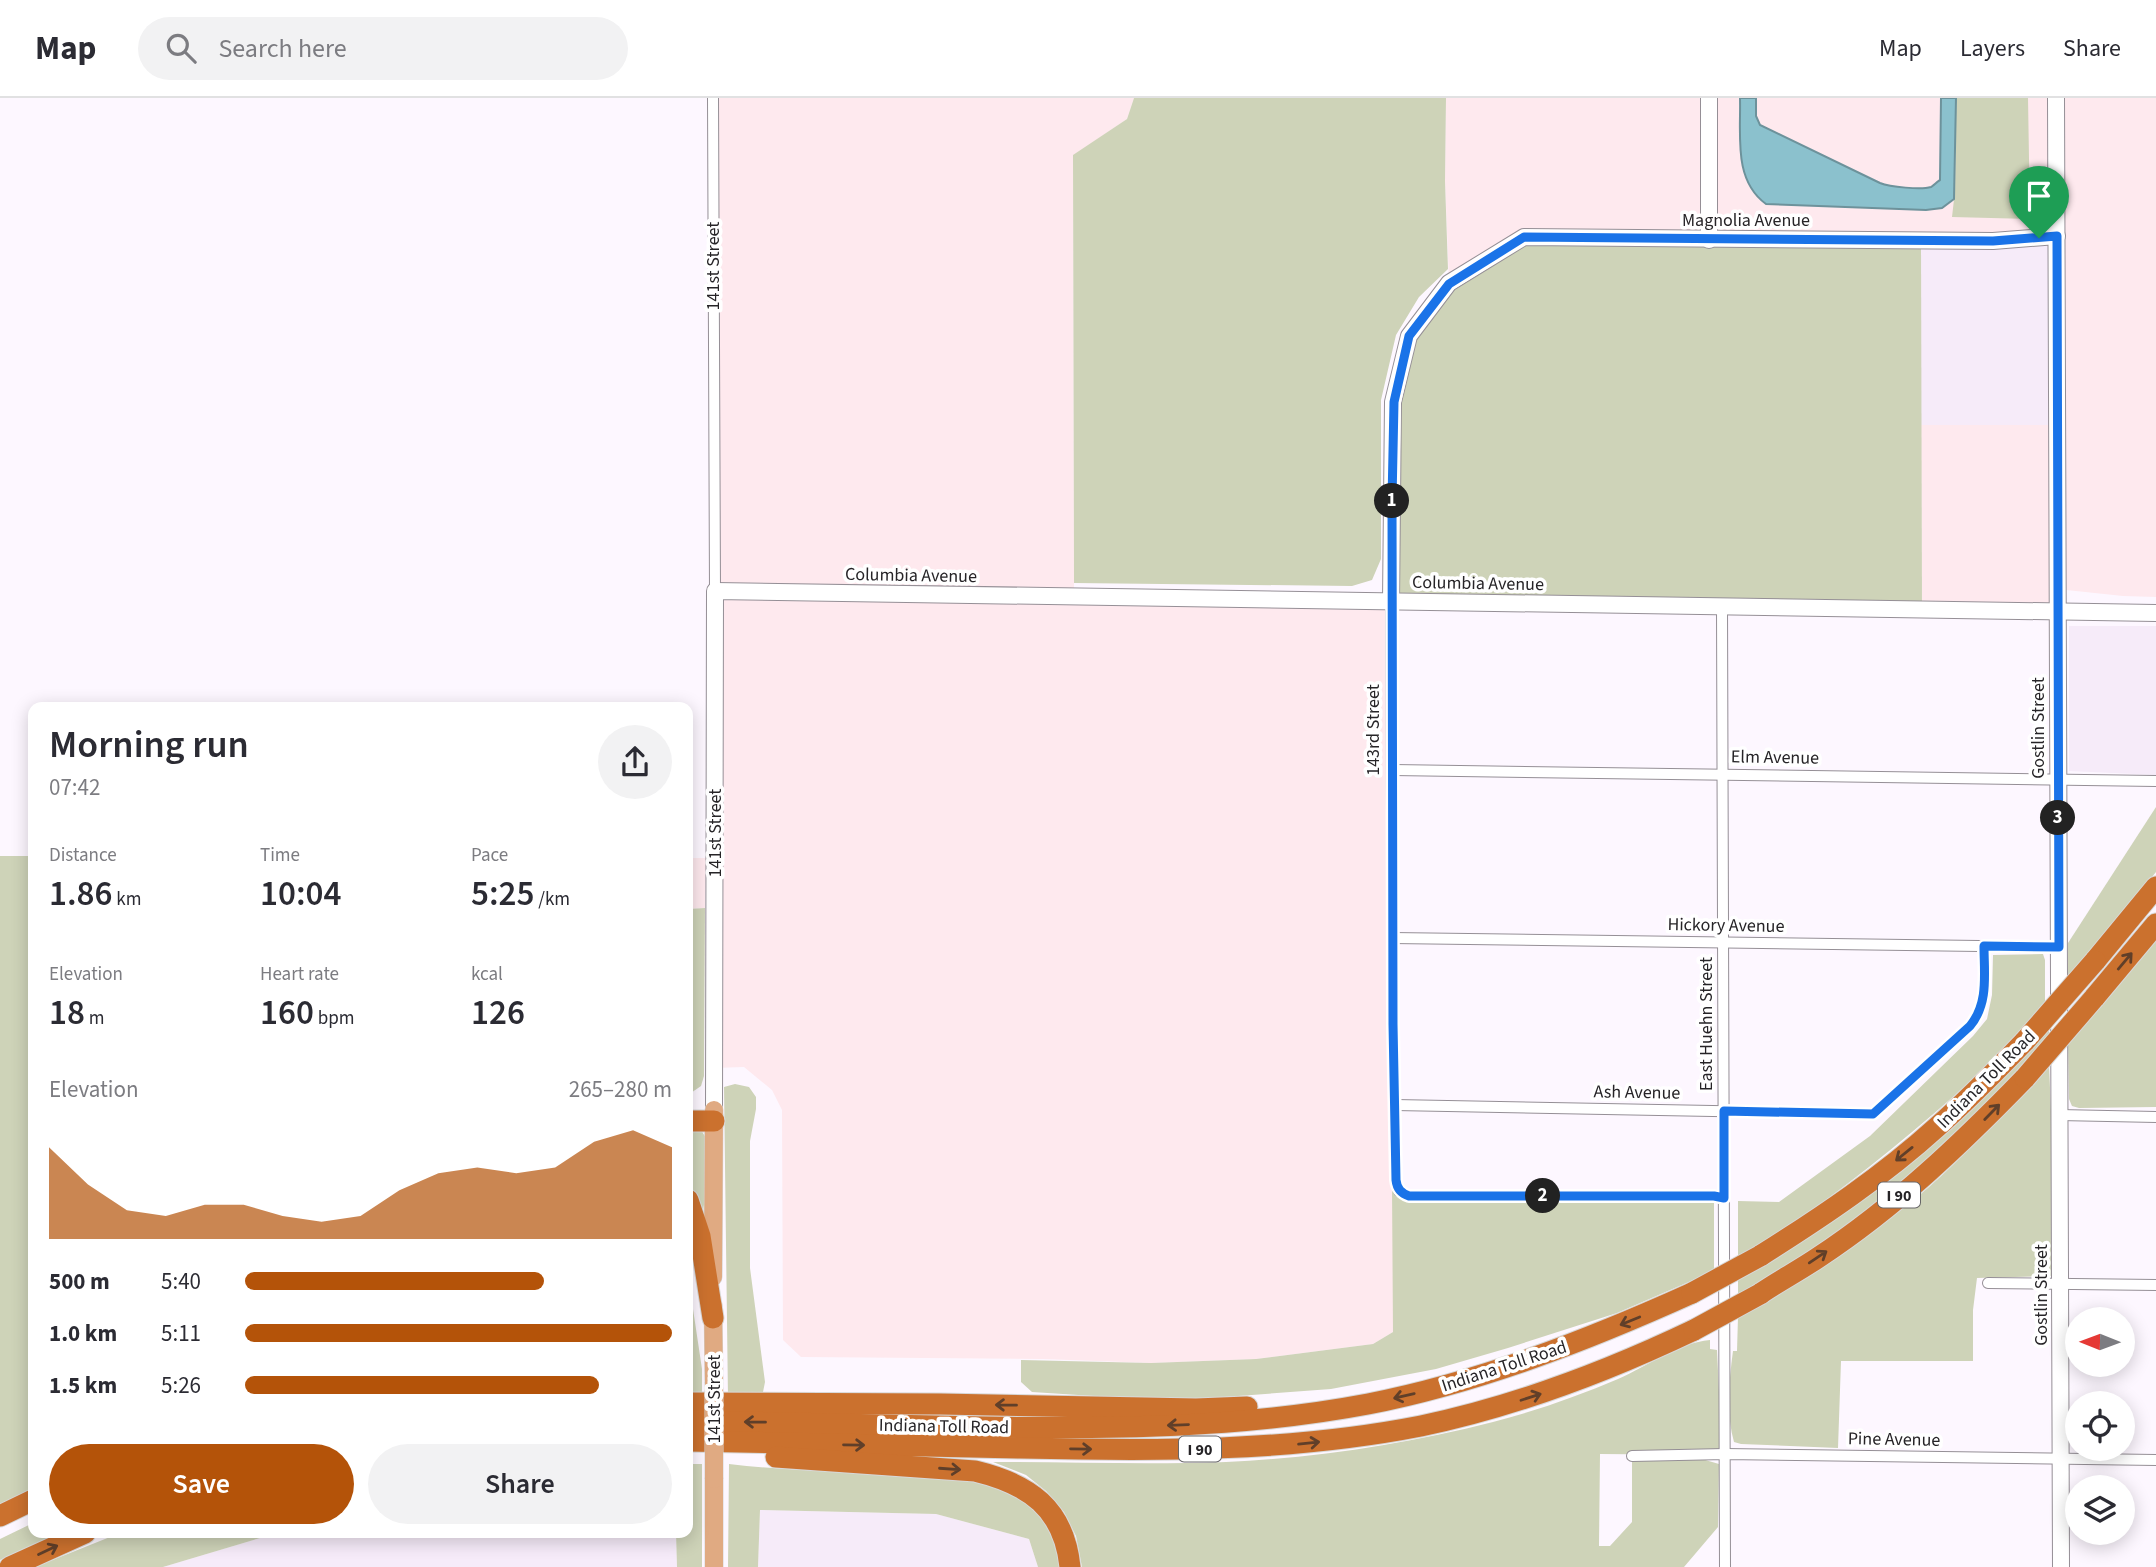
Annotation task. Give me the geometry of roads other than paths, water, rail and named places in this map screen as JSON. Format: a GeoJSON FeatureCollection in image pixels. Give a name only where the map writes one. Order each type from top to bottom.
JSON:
{"type":"FeatureCollection","features":[{"type":"Feature","properties":{"kind":"highway","name":"Indiana Toll Road"},"geometry":{"type":"LineString","coordinates":[[693,1421],[1060,1428],[1190,1425],[1249,1420],[1306,1414],[1412,1394],[1577,1342],[1692,1293],[1760,1256],[1867,1184],[1936,1128],[1982,1086],[2095,961],[2156,887]]}},
{"type":"Feature","properties":{"kind":"highway","name":"Indiana Toll Road"},"geometry":{"type":"LineString","coordinates":[[693,1442],[1176,1450],[1312,1443],[1420,1426],[1527,1398],[1592,1376],[1694,1330],[1760,1294],[1820,1256],[1872,1217],[1937,1164],[2025,1078],[2156,924]]}},
{"type":"Feature","properties":{"kind":"highway"},"geometry":{"type":"LineString","coordinates":[[693,1111],[714,1115]]}},
{"type":"Feature","properties":{"kind":"highway"},"geometry":{"type":"LineString","coordinates":[[693,1120],[714,1115]]}},
{"type":"Feature","properties":{"kind":"highway"},"geometry":{"type":"LineString","coordinates":[[693,1216],[713,1318]]}},
{"type":"Feature","properties":{"kind":"highway"},"geometry":{"type":"LineString","coordinates":[[693,1403],[1196,1409],[1311,1403],[1368,1404]]}},
{"type":"Feature","properties":{"kind":"highway"},"geometry":{"type":"LineString","coordinates":[[693,1443],[743,1455],[975,1471],[1000,1477],[1018,1484],[1036,1497],[1053,1516],[1062,1534],[1070,1567]]}},
{"type":"Feature","properties":{"kind":"highway"},"geometry":{"type":"LineString","coordinates":[[0,1516],[28,1502]]}},
{"type":"Feature","properties":{"kind":"highway"},"geometry":{"type":"LineString","coordinates":[[0,1526],[28,1513]]}},
{"type":"Feature","properties":{"kind":"highway"},"geometry":{"type":"LineString","coordinates":[[10,1567],[74,1538]]}},
{"type":"Feature","properties":{"kind":"main road","name":"141st Street"},"geometry":{"type":"LineString","coordinates":[[714,1115],[714,1567]]}},
{"type":"Feature","properties":{"kind":"street","name":"141st Street"},"geometry":{"type":"LineString","coordinates":[[713,98],[714,1115]]}},
{"type":"Feature","properties":{"kind":"street"},"geometry":{"type":"LineString","coordinates":[[1709,98],[1709,240]]}},
{"type":"Feature","properties":{"kind":"street","name":"Gostlin Street"},"geometry":{"type":"LineString","coordinates":[[2056,98],[2061,1567]]}},
{"type":"Feature","properties":{"kind":"street","name":"Magnolia Avenue"},"geometry":{"type":"LineString","coordinates":[[1449,284],[1524,237],[1993,241],[2057,236]]}},
{"type":"Feature","properties":{"kind":"street","name":"143rd Street"},"geometry":{"type":"LineString","coordinates":[[1449,284],[1409,336],[1394,402],[1391,601],[1392,938],[1396,1180],[1399,1191],[1409,1196],[1724,1198]]}},
{"type":"Feature","properties":{"kind":"street","name":"Columbia Avenue"},"geometry":{"type":"LineString","coordinates":[[715,591],[2156,613]]}},
{"type":"Feature","properties":{"kind":"street","name":"East Huehn Street"},"geometry":{"type":"LineString","coordinates":[[1722,606],[1725,1567]]}},
{"type":"Feature","properties":{"kind":"street","name":"Elm Avenue"},"geometry":{"type":"LineString","coordinates":[[1393,770],[2156,781]]}},
{"type":"Feature","properties":{"kind":"street","name":"Hickory Avenue"},"geometry":{"type":"LineString","coordinates":[[1392,938],[2059,947]]}},
{"type":"Feature","properties":{"kind":"street","name":"Ash Avenue"},"geometry":{"type":"LineString","coordinates":[[1395,1105],[1873,1114],[1979,1016],[1984,1002],[1984,946]]}},
{"type":"Feature","properties":{"kind":"street"},"geometry":{"type":"LineString","coordinates":[[2059,1115],[2156,1117]]}},
{"type":"Feature","properties":{"kind":"street"},"geometry":{"type":"LineString","coordinates":[[1988,1283],[2156,1285]]}},
{"type":"Feature","properties":{"kind":"street","name":"Pine Avenue"},"geometry":{"type":"LineString","coordinates":[[1632,1456],[1725,1454],[2156,1460]]}},
{"type":"Feature","properties":{"kind":"water"},"geometry":{"type":"Polygon","coordinates":[[[1740,98],[1756,98],[1756,116],[1760,125],[1880,183],[1920,188],[1931,187],[1940,180],[1941,98],[1956,98],[1954,199],[1942,208],[1926,210],[1766,204],[1755,194],[1744,170],[1740,141],[1740,98]]]}}]}
